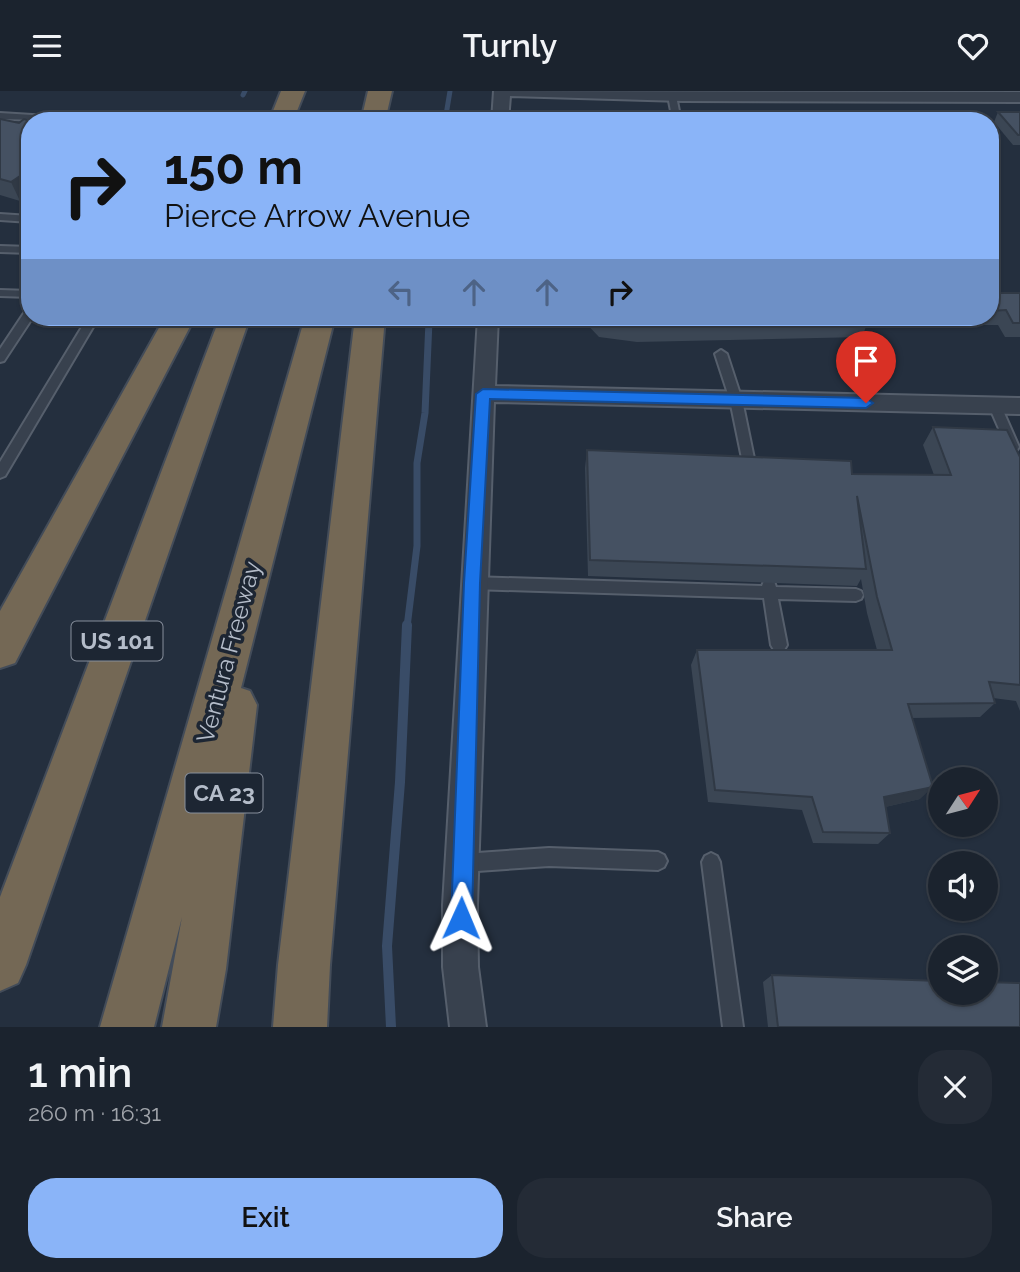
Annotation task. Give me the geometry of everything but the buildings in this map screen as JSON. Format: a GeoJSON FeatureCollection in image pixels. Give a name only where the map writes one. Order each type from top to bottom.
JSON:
{"type":"FeatureCollection","features":[{"type":"Feature","properties":{"kind":"highway"},"geometry":{"type":"LineString","coordinates":[[285,112],[293,91]]}},
{"type":"Feature","properties":{"kind":"highway"},"geometry":{"type":"LineString","coordinates":[[309,112],[317,91]]}},
{"type":"Feature","properties":{"kind":"highway"},"geometry":{"type":"LineString","coordinates":[[375,112],[380,91]]}},
{"type":"Feature","properties":{"kind":"highway"},"geometry":{"type":"LineString","coordinates":[[391,112],[392,91]]}},
{"type":"Feature","properties":{"kind":"highway"},"geometry":{"type":"LineString","coordinates":[[0,650],[175,326]]}},
{"type":"Feature","properties":{"kind":"highway","name":"US 101"},"geometry":{"type":"LineString","coordinates":[[0,965],[232,326]]}},
{"type":"Feature","properties":{"kind":"highway","name":"Ventura Freeway"},"geometry":{"type":"LineString","coordinates":[[127,1027],[318,326]]}},
{"type":"Feature","properties":{"kind":"highway"},"geometry":{"type":"LineString","coordinates":[[300,1027],[307,924],[369,326]]}},
{"type":"Feature","properties":{"kind":"highway","name":"CA 23"},"geometry":{"type":"LineString","coordinates":[[189,1027],[200,969],[255,558]]}},
{"type":"Feature","properties":{"kind":"street"},"geometry":{"type":"LineString","coordinates":[[501,112],[502,91],[672,96],[946,94],[1020,97]]}},
{"type":"Feature","properties":{"kind":"street"},"geometry":{"type":"LineString","coordinates":[[468,1027],[463,1004],[461,945],[463,863],[472,583],[487,326]]}},
{"type":"Feature","properties":{"kind":"street"},"geometry":{"type":"LineString","coordinates":[[483,394],[1020,406]]}},
{"type":"Feature","properties":{"kind":"lane"},"geometry":{"type":"LineString","coordinates":[[672,96],[675,112]]}},
{"type":"Feature","properties":{"kind":"lane"},"geometry":{"type":"LineString","coordinates":[[0,116],[21,117]]}},
{"type":"Feature","properties":{"kind":"lane"},"geometry":{"type":"LineString","coordinates":[[0,217],[21,218]]}},
{"type":"Feature","properties":{"kind":"lane"},"geometry":{"type":"LineString","coordinates":[[0,249],[21,250]]}},
{"type":"Feature","properties":{"kind":"lane"},"geometry":{"type":"LineString","coordinates":[[0,293],[21,294]]}},
{"type":"Feature","properties":{"kind":"lane"},"geometry":{"type":"LineString","coordinates":[[0,358],[21,326]]}},
{"type":"Feature","properties":{"kind":"lane"},"geometry":{"type":"LineString","coordinates":[[0,473],[88,326]]}},
{"type":"Feature","properties":{"kind":"lane"},"geometry":{"type":"LineString","coordinates":[[720,354],[736,400],[754,491]]}},
{"type":"Feature","properties":{"kind":"lane"},"geometry":{"type":"LineString","coordinates":[[995,406],[1020,463]]}},
{"type":"Feature","properties":{"kind":"lane"},"geometry":{"type":"LineString","coordinates":[[766,568],[779,645]]}},
{"type":"Feature","properties":{"kind":"lane"},"geometry":{"type":"LineString","coordinates":[[472,583],[856,595]]}},
{"type":"Feature","properties":{"kind":"lane"},"geometry":{"type":"LineString","coordinates":[[463,863],[549,857],[658,861]]}},
{"type":"Feature","properties":{"kind":"lane"},"geometry":{"type":"LineString","coordinates":[[711,862],[733,1027]]}},
{"type":"Feature","properties":{"kind":"waterway"},"geometry":{"type":"LineString","coordinates":[[243,95],[245,91]]}},
{"type":"Feature","properties":{"kind":"waterway"},"geometry":{"type":"LineString","coordinates":[[446,112],[450,91]]}},
{"type":"Feature","properties":{"kind":"waterway"},"geometry":{"type":"LineString","coordinates":[[407,627],[417,546],[417,463],[425,413],[429,326]]}},
{"type":"Feature","properties":{"kind":"waterway"},"geometry":{"type":"LineString","coordinates":[[391,1027],[387,946],[400,782],[407,625]]}},
{"type":"Feature","properties":{"kind":"route"},"geometry":{"type":"LineString","coordinates":[[461,918],[472,583],[483,394],[866,403]]}}]}
